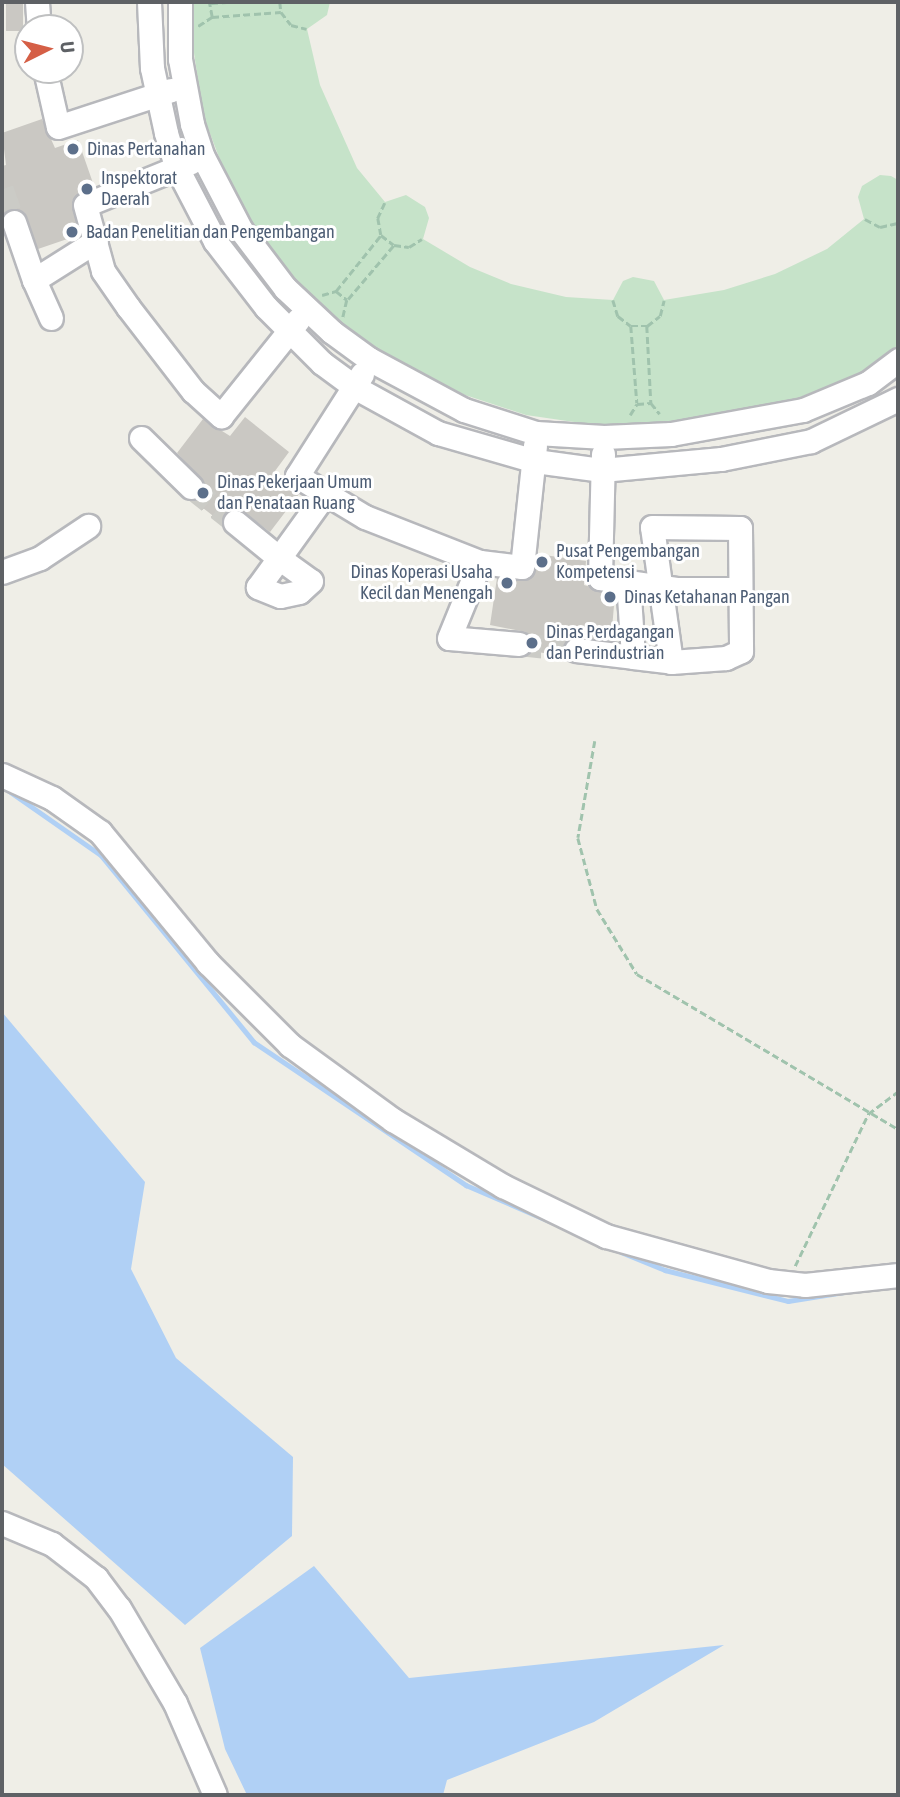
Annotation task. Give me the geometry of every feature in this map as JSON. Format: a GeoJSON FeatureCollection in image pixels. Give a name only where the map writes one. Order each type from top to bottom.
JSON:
{"type":"FeatureCollection","features":[{"type":"Feature","properties":{"kind":"street"},"geometry":{"type":"LineString","coordinates":[[149,2],[157,93],[177,167],[215,241],[289,331],[356,388],[438,433],[535,461],[602,470],[721,459],[811,441],[898,399]]}},
{"type":"Feature","properties":{"kind":"street"},"geometry":{"type":"LineString","coordinates":[[180,2],[179,27],[184,87],[203,157],[241,230],[307,309],[369,359],[464,410],[536,433],[604,437],[671,434],[803,410],[868,383],[898,360]]}},
{"type":"Feature","properties":{"kind":"street"},"geometry":{"type":"LineString","coordinates":[[48,84],[58,127],[157,93],[184,87]]}},
{"type":"Feature","properties":{"kind":"street"},"geometry":{"type":"LineString","coordinates":[[203,157],[85,205],[103,271],[193,391],[221,416],[307,309]]}},
{"type":"Feature","properties":{"kind":"street"},"geometry":{"type":"LineString","coordinates":[[13,222],[51,318]]}},
{"type":"Feature","properties":{"kind":"street"},"geometry":{"type":"LineString","coordinates":[[34,280],[96,241]]}},
{"type":"Feature","properties":{"kind":"street"},"geometry":{"type":"LineString","coordinates":[[369,359],[356,388],[297,476],[365,517],[480,562],[522,567],[536,433]]}},
{"type":"Feature","properties":{"kind":"street"},"geometry":{"type":"LineString","coordinates":[[604,437],[600,578],[660,586],[739,589]]}},
{"type":"Feature","properties":{"kind":"street"},"geometry":{"type":"LineString","coordinates":[[141,438],[191,486]]}},
{"type":"Feature","properties":{"kind":"street"},"geometry":{"type":"LineString","coordinates":[[235,522],[279,558],[325,494]]}},
{"type":"Feature","properties":{"kind":"street"},"geometry":{"type":"LineString","coordinates":[[2,572],[40,558],[88,526]]}},
{"type":"Feature","properties":{"kind":"street"},"geometry":{"type":"LineString","coordinates":[[576,650],[671,663],[726,658],[741,651],[740,528],[652,527],[671,663]]}},
{"type":"Feature","properties":{"kind":"street"},"geometry":{"type":"LineString","coordinates":[[480,562],[449,638],[519,644]]}},
{"type":"Feature","properties":{"kind":"street"},"geometry":{"type":"LineString","coordinates":[[628,581],[633,657]]}},
{"type":"Feature","properties":{"kind":"street"},"geometry":{"type":"LineString","coordinates":[[2,775],[52,798],[100,832],[256,1015],[393,1120],[503,1186],[606,1236],[786,1285],[898,1275]]}},
{"type":"Feature","properties":{"kind":"street"},"geometry":{"type":"LineString","coordinates":[[2,1523],[52,1544],[96,1577],[119,1608],[175,1703],[215,1795]]}},
{"type":"Feature","properties":{"kind":"path"},"geometry":{"type":"LineString","coordinates":[[212,18],[210,3],[227,2]]}},
{"type":"Feature","properties":{"kind":"path"},"geometry":{"type":"LineString","coordinates":[[280,2],[281,12],[291,25],[307,29]]}},
{"type":"Feature","properties":{"kind":"path"},"geometry":{"type":"LineString","coordinates":[[179,27],[205,26],[212,18],[281,12]]}},
{"type":"Feature","properties":{"kind":"path"},"geometry":{"type":"LineString","coordinates":[[385,203],[378,218],[382,235],[394,245],[409,247],[422,239]]}},
{"type":"Feature","properties":{"kind":"path"},"geometry":{"type":"LineString","coordinates":[[865,219],[880,227],[898,224]]}},
{"type":"Feature","properties":{"kind":"path"},"geometry":{"type":"LineString","coordinates":[[336,291],[382,235]]}},
{"type":"Feature","properties":{"kind":"path"},"geometry":{"type":"LineString","coordinates":[[347,300],[394,245]]}},
{"type":"Feature","properties":{"kind":"path"},"geometry":{"type":"LineString","coordinates":[[613,300],[618,316],[631,326],[648,326],[660,316],[664,300]]}},
{"type":"Feature","properties":{"kind":"path"},"geometry":{"type":"LineString","coordinates":[[631,326],[637,404]]}},
{"type":"Feature","properties":{"kind":"path"},"geometry":{"type":"LineString","coordinates":[[648,326],[651,403]]}},
{"type":"Feature","properties":{"kind":"path"},"geometry":{"type":"LineString","coordinates":[[595,741],[578,838],[597,909],[637,974],[868,1114],[898,1129]]}},
{"type":"Feature","properties":{"kind":"path"},"geometry":{"type":"LineString","coordinates":[[786,1285],[868,1114],[898,1091]]}},
{"type":"Feature","properties":{"kind":"green space"},"geometry":{"type":"Polygon","coordinates":[[[192,2],[330,2],[327,15],[307,29],[320,85],[357,168],[385,202],[406,195],[425,207],[429,218],[423,239],[470,267],[511,284],[566,297],[613,300],[623,281],[633,277],[654,281],[664,300],[724,290],[775,274],[827,249],[864,219],[858,197],[862,186],[880,175],[891,176],[898,180],[898,349],[846,381],[786,402],[720,416],[646,425],[588,424],[526,415],[465,395],[395,363],[343,328],[299,285],[255,229],[225,173],[203,115],[193,46],[192,2]]]}},
{"type":"Feature","properties":{"kind":"water"},"geometry":{"type":"Polygon","coordinates":[[[2,1012],[145,1182],[131,1269],[176,1358],[293,1457],[292,1536],[185,1625],[2,1464],[2,1012]]]}},
{"type":"Feature","properties":{"kind":"water"},"geometry":{"type":"Polygon","coordinates":[[[314,1566],[409,1678],[724,1645],[594,1722],[447,1780],[443,1795],[247,1795],[225,1749],[200,1648],[314,1566]]]}},
{"type":"Feature","properties":{"kind":"building"},"geometry":{"type":"Polygon","coordinates":[[[6,2],[23,2],[23,14],[14,14],[14,31],[6,31],[6,2]]]}},
{"type":"Feature","properties":{"kind":"building"},"geometry":{"type":"Polygon","coordinates":[[[42,119],[55,148],[78,140],[94,186],[72,201],[79,235],[38,249],[24,212],[10,209],[2,216],[2,166],[6,165],[2,133],[42,119]]]}},
{"type":"Feature","properties":{"kind":"building"},"geometry":{"type":"Polygon","coordinates":[[[245,417],[289,452],[275,471],[299,494],[270,532],[238,508],[225,513],[221,522],[194,501],[204,491],[204,483],[177,453],[203,419],[230,436],[245,417]]]}},
{"type":"Feature","properties":{"kind":"building"},"geometry":{"type":"Polygon","coordinates":[[[537,554],[586,561],[584,585],[615,594],[611,640],[571,637],[564,642],[563,656],[531,651],[532,639],[526,632],[490,625],[497,578],[528,579],[536,569],[537,554]]]}},
{"type":"Feature","properties":{"kind":"waterway"},"geometry":{"type":"LineString","coordinates":[[2,786],[101,855],[254,1042],[466,1185],[552,1222]]}},
{"type":"Feature","properties":{"kind":"waterway"},"geometry":{"type":"LineString","coordinates":[[621,1252],[665,1270],[788,1301],[845,1292]]}},
{"type":"Feature","properties":{"kind":"tunnel"},"geometry":{"type":"LineString","coordinates":[[2,189],[14,222]]}},
{"type":"Feature","properties":{"kind":"tunnel"},"geometry":{"type":"LineString","coordinates":[[191,487],[235,522]]}},
{"type":"Feature","properties":{"kind":"tunnel"},"geometry":{"type":"LineString","coordinates":[[519,644],[576,650]]}},
{"type":"Feature","properties":{"kind":"place","name":"Dinas Pertanahan"},"geometry":{"type":"Point","coordinates":[73,149]}},
{"type":"Feature","properties":{"kind":"place","name":"Inspektorat Daerah"},"geometry":{"type":"Point","coordinates":[87,189]}},
{"type":"Feature","properties":{"kind":"place","name":"Badan Penelitian dan Pengembangan"},"geometry":{"type":"Point","coordinates":[72,232]}},
{"type":"Feature","properties":{"kind":"place","name":"Dinas Pekerjaan Umum dan Penataan Ruang"},"geometry":{"type":"Point","coordinates":[203,493]}},
{"type":"Feature","properties":{"kind":"place","name":"Pusat Pengembangan Kompetensi"},"geometry":{"type":"Point","coordinates":[542,562]}},
{"type":"Feature","properties":{"kind":"place","name":"Dinas Koperasi Usaha Kecil dan Menengah"},"geometry":{"type":"Point","coordinates":[507,583]}},
{"type":"Feature","properties":{"kind":"place","name":"Dinas Ketahanan Pangan"},"geometry":{"type":"Point","coordinates":[610,597]}},
{"type":"Feature","properties":{"kind":"place","name":"Dinas Perdagangan dan Perindustrian"},"geometry":{"type":"Point","coordinates":[532,643]}}]}
